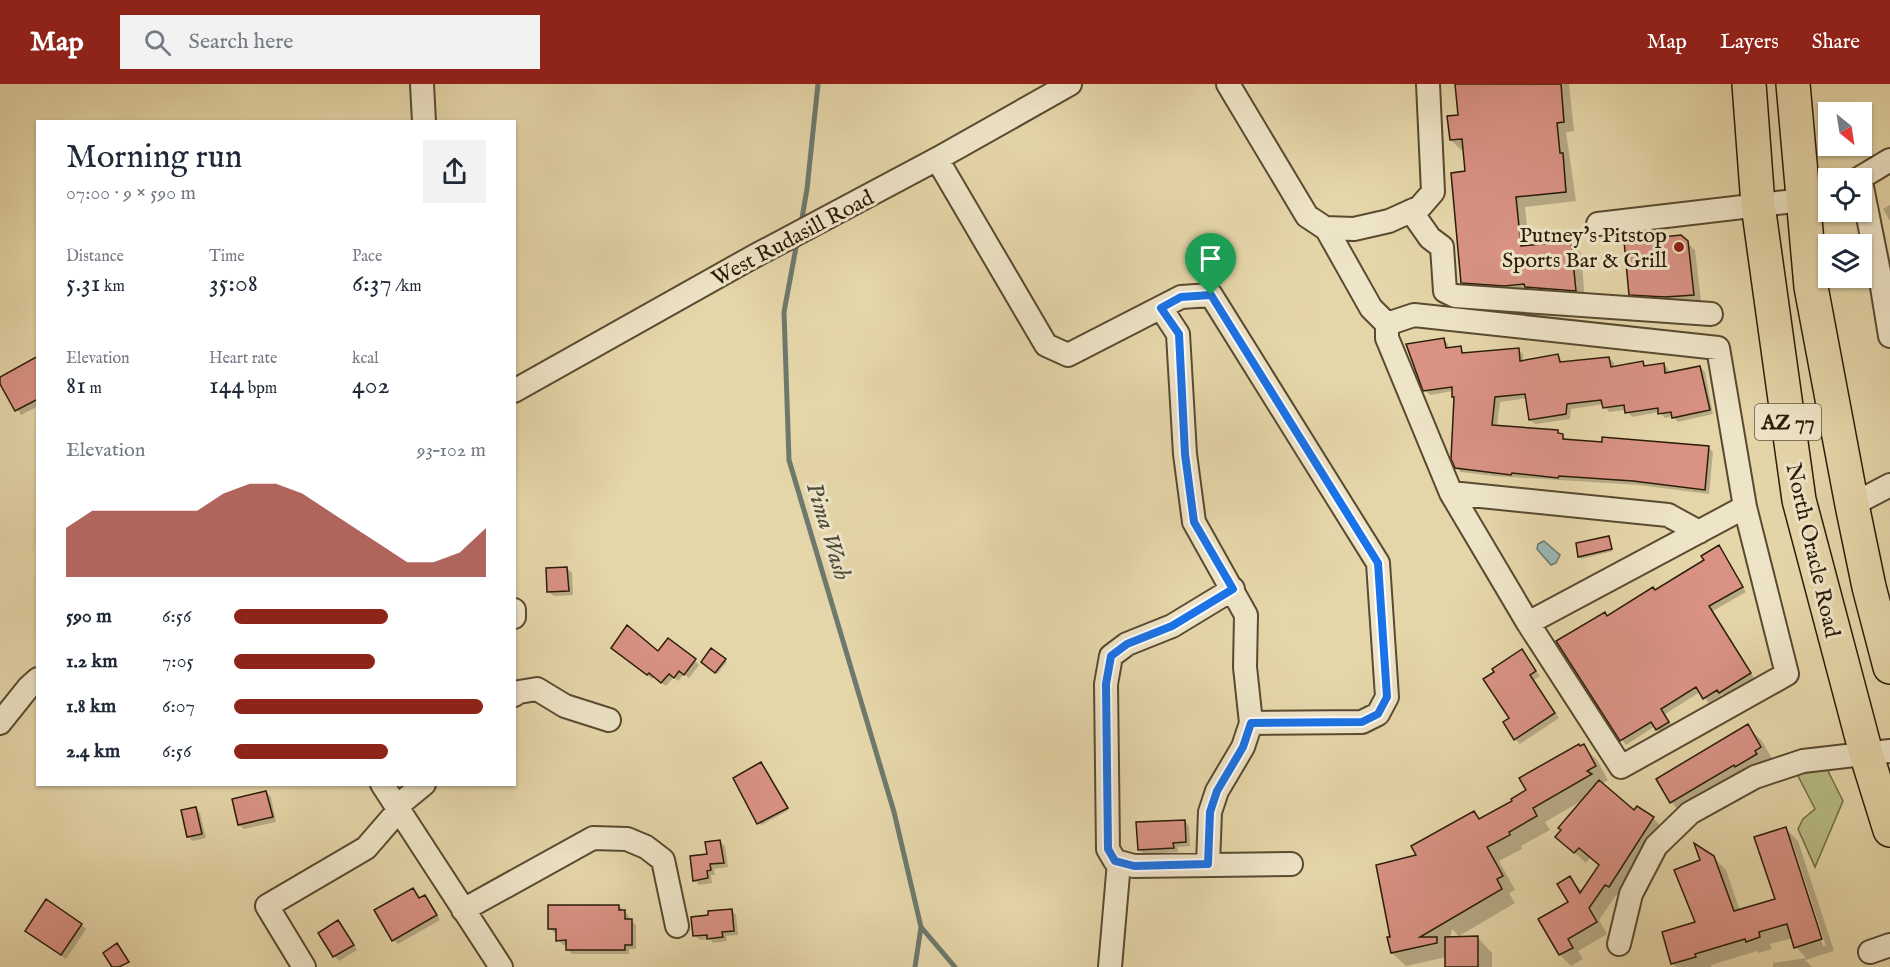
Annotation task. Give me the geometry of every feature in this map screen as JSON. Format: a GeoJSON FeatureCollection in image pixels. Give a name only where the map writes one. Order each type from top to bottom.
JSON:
{"type":"FeatureCollection","features":[{"type":"Feature","properties":{"kind":"highway","name":"North Oracle Road"},"geometry":{"type":"LineString","coordinates":[[1749,84],[1758,204],[1798,500],[1878,752],[1890,830]]}},
{"type":"Feature","properties":{"kind":"highway","name":"North Oracle Road"},"geometry":{"type":"LineString","coordinates":[[1793,84],[1816,195],[1811,287],[1869,587],[1890,667]]}},
{"type":"Feature","properties":{"kind":"street"},"geometry":{"type":"LineString","coordinates":[[422,84],[424,120]]}},
{"type":"Feature","properties":{"kind":"street","name":"West Rudasill Road"},"geometry":{"type":"LineString","coordinates":[[516,390],[751,258],[937,159],[1070,84]]}},
{"type":"Feature","properties":{"kind":"street"},"geometry":{"type":"LineString","coordinates":[[1227,84],[1307,216],[1326,228],[1371,308],[1387,324],[1387,338],[1450,494],[1528,623],[1621,767],[1787,674],[1745,507],[1718,348],[1414,315],[1387,324]]}},
{"type":"Feature","properties":{"kind":"street"},"geometry":{"type":"LineString","coordinates":[[1326,228],[1354,229],[1389,221],[1420,207],[1433,192],[1428,84]]}},
{"type":"Feature","properties":{"kind":"street"},"geometry":{"type":"LineString","coordinates":[[937,159],[1046,345],[1068,355],[1181,297],[1211,295],[1378,563],[1387,697],[1378,714],[1362,722],[1251,723]]}},
{"type":"Feature","properties":{"kind":"street"},"geometry":{"type":"LineString","coordinates":[[1872,171],[1890,160]]}},
{"type":"Feature","properties":{"kind":"street"},"geometry":{"type":"LineString","coordinates":[[1598,224],[1816,195]]}},
{"type":"Feature","properties":{"kind":"street"},"geometry":{"type":"LineString","coordinates":[[1411,211],[1430,238],[1442,247],[1445,291],[1455,296],[1711,314]]}},
{"type":"Feature","properties":{"kind":"street"},"geometry":{"type":"LineString","coordinates":[[1871,222],[1886,284],[1890,336]]}},
{"type":"Feature","properties":{"kind":"street"},"geometry":{"type":"LineString","coordinates":[[1161,308],[1179,334],[1185,454],[1194,522],[1246,615],[1245,667],[1251,723],[1243,747],[1217,791],[1210,812],[1208,864]]}},
{"type":"Feature","properties":{"kind":"street"},"geometry":{"type":"LineString","coordinates":[[1852,505],[1890,485]]}},
{"type":"Feature","properties":{"kind":"street"},"geometry":{"type":"LineString","coordinates":[[1450,494],[1668,515],[1700,532]]}},
{"type":"Feature","properties":{"kind":"street"},"geometry":{"type":"LineString","coordinates":[[1528,623],[1745,507]]}},
{"type":"Feature","properties":{"kind":"street"},"geometry":{"type":"LineString","coordinates":[[1233,589],[1172,626],[1127,644],[1111,656],[1106,684],[1108,849],[1115,861],[1134,866],[1291,864]]}},
{"type":"Feature","properties":{"kind":"street"},"geometry":{"type":"LineString","coordinates":[[0,723],[36,681]]}},
{"type":"Feature","properties":{"kind":"street"},"geometry":{"type":"LineString","coordinates":[[516,690],[537,689],[565,706],[609,720]]}},
{"type":"Feature","properties":{"kind":"street"},"geometry":{"type":"LineString","coordinates":[[1619,944],[1630,894],[1656,846],[1690,813],[1755,777],[1803,761],[1878,752]]}},
{"type":"Feature","properties":{"kind":"street"},"geometry":{"type":"LineString","coordinates":[[383,786],[501,967]]}},
{"type":"Feature","properties":{"kind":"street"},"geometry":{"type":"LineString","coordinates":[[304,967],[267,906],[366,848],[397,809],[422,786]]}},
{"type":"Feature","properties":{"kind":"street"},"geometry":{"type":"LineString","coordinates":[[463,910],[593,838],[627,839],[646,847],[663,860],[677,926]]}},
{"type":"Feature","properties":{"kind":"street"},"geometry":{"type":"LineString","coordinates":[[1111,967],[1119,862]]}},
{"type":"Feature","properties":{"kind":"green space"},"geometry":{"type":"Polygon","coordinates":[[[1826,767],[1843,801],[1815,867],[1798,829],[1803,819],[1815,809],[1797,774],[1826,767]]]}},
{"type":"Feature","properties":{"kind":"water"},"geometry":{"type":"Polygon","coordinates":[[[1544,541],[1560,555],[1556,563],[1551,565],[1537,549],[1538,544],[1544,541]]]}},
{"type":"Feature","properties":{"kind":"building"},"geometry":{"type":"Polygon","coordinates":[[[1455,84],[1561,84],[1564,122],[1557,123],[1560,153],[1563,153],[1566,192],[1516,197],[1521,246],[1571,241],[1576,291],[1525,287],[1524,284],[1504,286],[1461,283],[1451,173],[1465,171],[1462,139],[1450,140],[1447,116],[1458,115],[1455,84]]]}},
{"type":"Feature","properties":{"kind":"building"},"geometry":{"type":"Polygon","coordinates":[[[1681,235],[1688,241],[1694,295],[1665,297],[1629,295],[1624,241],[1681,235]]]}},
{"type":"Feature","properties":{"kind":"building"},"geometry":{"type":"Polygon","coordinates":[[[1444,338],[1446,348],[1461,346],[1462,353],[1519,348],[1520,361],[1558,354],[1560,362],[1609,357],[1611,367],[1643,361],[1644,366],[1664,363],[1665,373],[1700,366],[1710,410],[1672,418],[1671,412],[1658,414],[1658,408],[1625,413],[1624,405],[1603,408],[1601,400],[1567,404],[1566,414],[1529,420],[1525,394],[1495,397],[1492,425],[1558,430],[1558,433],[1563,434],[1563,439],[1602,442],[1602,437],[1709,446],[1705,490],[1633,481],[1559,476],[1558,478],[1512,473],[1511,475],[1455,468],[1451,459],[1454,397],[1452,397],[1452,387],[1423,391],[1406,344],[1444,338]]]}},
{"type":"Feature","properties":{"kind":"building"},"geometry":{"type":"Polygon","coordinates":[[[36,357],[36,400],[15,411],[0,384],[0,377],[36,357]]]}},
{"type":"Feature","properties":{"kind":"building"},"geometry":{"type":"Polygon","coordinates":[[[1609,536],[1612,549],[1578,557],[1576,543],[1609,536]]]}},
{"type":"Feature","properties":{"kind":"building"},"geometry":{"type":"Polygon","coordinates":[[[1719,545],[1743,587],[1709,606],[1751,673],[1719,693],[1717,690],[1703,699],[1696,687],[1661,709],[1669,722],[1656,730],[1651,722],[1620,741],[1556,641],[1605,612],[1607,616],[1653,587],[1655,590],[1704,560],[1701,556],[1719,545]]]}},
{"type":"Feature","properties":{"kind":"building"},"geometry":{"type":"Polygon","coordinates":[[[567,567],[569,591],[547,592],[546,568],[567,567]]]}},
{"type":"Feature","properties":{"kind":"building"},"geometry":{"type":"Polygon","coordinates":[[[627,625],[658,651],[668,638],[696,659],[684,675],[679,671],[674,678],[669,674],[661,683],[611,648],[627,625]]]}},
{"type":"Feature","properties":{"kind":"building"},"geometry":{"type":"Polygon","coordinates":[[[711,648],[726,659],[715,673],[701,662],[711,648]]]}},
{"type":"Feature","properties":{"kind":"building"},"geometry":{"type":"Polygon","coordinates":[[[1522,649],[1536,671],[1530,675],[1555,713],[1514,740],[1503,722],[1509,718],[1483,679],[1494,672],[1492,669],[1522,649]]]}},
{"type":"Feature","properties":{"kind":"building"},"geometry":{"type":"Polygon","coordinates":[[[1748,724],[1761,747],[1755,751],[1757,754],[1670,803],[1656,779],[1748,724]]]}},
{"type":"Feature","properties":{"kind":"building"},"geometry":{"type":"Polygon","coordinates":[[[1579,744],[1580,746],[1584,744],[1596,766],[1587,771],[1592,774],[1533,808],[1537,816],[1509,832],[1510,835],[1487,847],[1503,876],[1497,879],[1502,889],[1420,937],[1437,937],[1437,943],[1391,953],[1376,865],[1416,855],[1411,846],[1474,811],[1479,819],[1512,801],[1511,799],[1526,790],[1519,778],[1579,744]]]}},
{"type":"Feature","properties":{"kind":"building"},"geometry":{"type":"Polygon","coordinates":[[[761,762],[788,808],[757,824],[733,778],[761,762]]]}},
{"type":"Feature","properties":{"kind":"building"},"geometry":{"type":"Polygon","coordinates":[[[1599,780],[1634,810],[1637,806],[1654,817],[1609,887],[1605,885],[1589,908],[1597,922],[1568,939],[1573,948],[1559,955],[1538,919],[1568,902],[1557,884],[1570,876],[1580,893],[1599,865],[1579,848],[1574,853],[1555,837],[1561,830],[1558,828],[1599,780]]]}},
{"type":"Feature","properties":{"kind":"building"},"geometry":{"type":"Polygon","coordinates":[[[266,791],[273,817],[238,825],[232,799],[266,791]]]}},
{"type":"Feature","properties":{"kind":"building"},"geometry":{"type":"Polygon","coordinates":[[[196,807],[202,834],[187,837],[181,810],[196,807]]]}},
{"type":"Feature","properties":{"kind":"building"},"geometry":{"type":"Polygon","coordinates":[[[1185,820],[1186,842],[1173,843],[1174,848],[1138,850],[1136,822],[1185,820]]]}},
{"type":"Feature","properties":{"kind":"building"},"geometry":{"type":"Polygon","coordinates":[[[1786,827],[1822,939],[1794,948],[1787,924],[1759,932],[1760,937],[1746,942],[1745,939],[1671,964],[1662,932],[1695,922],[1674,870],[1700,860],[1694,843],[1714,856],[1734,911],[1775,899],[1754,837],[1786,827]]]}},
{"type":"Feature","properties":{"kind":"building"},"geometry":{"type":"Polygon","coordinates":[[[720,840],[724,863],[710,864],[711,870],[707,871],[708,878],[693,881],[690,856],[707,854],[705,842],[720,840]]]}},
{"type":"Feature","properties":{"kind":"building"},"geometry":{"type":"Polygon","coordinates":[[[413,888],[419,898],[425,895],[437,915],[392,941],[374,910],[413,888]]]}},
{"type":"Feature","properties":{"kind":"building"},"geometry":{"type":"Polygon","coordinates":[[[46,899],[82,924],[61,955],[25,931],[46,899]]]}},
{"type":"Feature","properties":{"kind":"building"},"geometry":{"type":"Polygon","coordinates":[[[548,905],[619,905],[619,910],[625,910],[625,919],[632,919],[632,945],[625,945],[625,950],[566,950],[566,940],[556,941],[556,929],[548,929],[548,905]]]}},
{"type":"Feature","properties":{"kind":"building"},"geometry":{"type":"Polygon","coordinates":[[[732,909],[734,931],[722,932],[723,937],[707,939],[707,935],[693,936],[691,917],[708,915],[708,911],[732,909]]]}},
{"type":"Feature","properties":{"kind":"building"},"geometry":{"type":"Polygon","coordinates":[[[338,920],[354,945],[333,957],[318,933],[338,920]]]}},
{"type":"Feature","properties":{"kind":"building"},"geometry":{"type":"Polygon","coordinates":[[[1478,936],[1478,967],[1445,967],[1445,937],[1478,936]]]}},
{"type":"Feature","properties":{"kind":"building"},"geometry":{"type":"Polygon","coordinates":[[[117,943],[129,962],[119,967],[112,967],[103,953],[117,943]]]}},
{"type":"Feature","properties":{"kind":"waterway","name":"Pima Wash"},"geometry":{"type":"LineString","coordinates":[[801,224],[818,84]]}},
{"type":"Feature","properties":{"kind":"waterway","name":"Pima Wash"},"geometry":{"type":"LineString","coordinates":[[797,242],[784,312],[789,460],[894,812],[921,927],[955,967]]}},
{"type":"Feature","properties":{"kind":"waterway"},"geometry":{"type":"LineString","coordinates":[[915,967],[921,927]]}},
{"type":"Feature","properties":{"kind":"place","name":"Putney's Pitstop Sports Bar & Grill"},"geometry":{"type":"Point","coordinates":[1679,247]}},
{"type":"Feature","properties":{"kind":"route"},"geometry":{"type":"LineString","coordinates":[[1211,295],[1378,563],[1387,697],[1378,714],[1362,722],[1251,723],[1243,747],[1217,791],[1210,812],[1208,864],[1134,866],[1115,861],[1108,849],[1106,684],[1111,656],[1127,644],[1172,626],[1233,589],[1194,522],[1185,454],[1179,334],[1161,308],[1181,297],[1211,295]]}}]}
